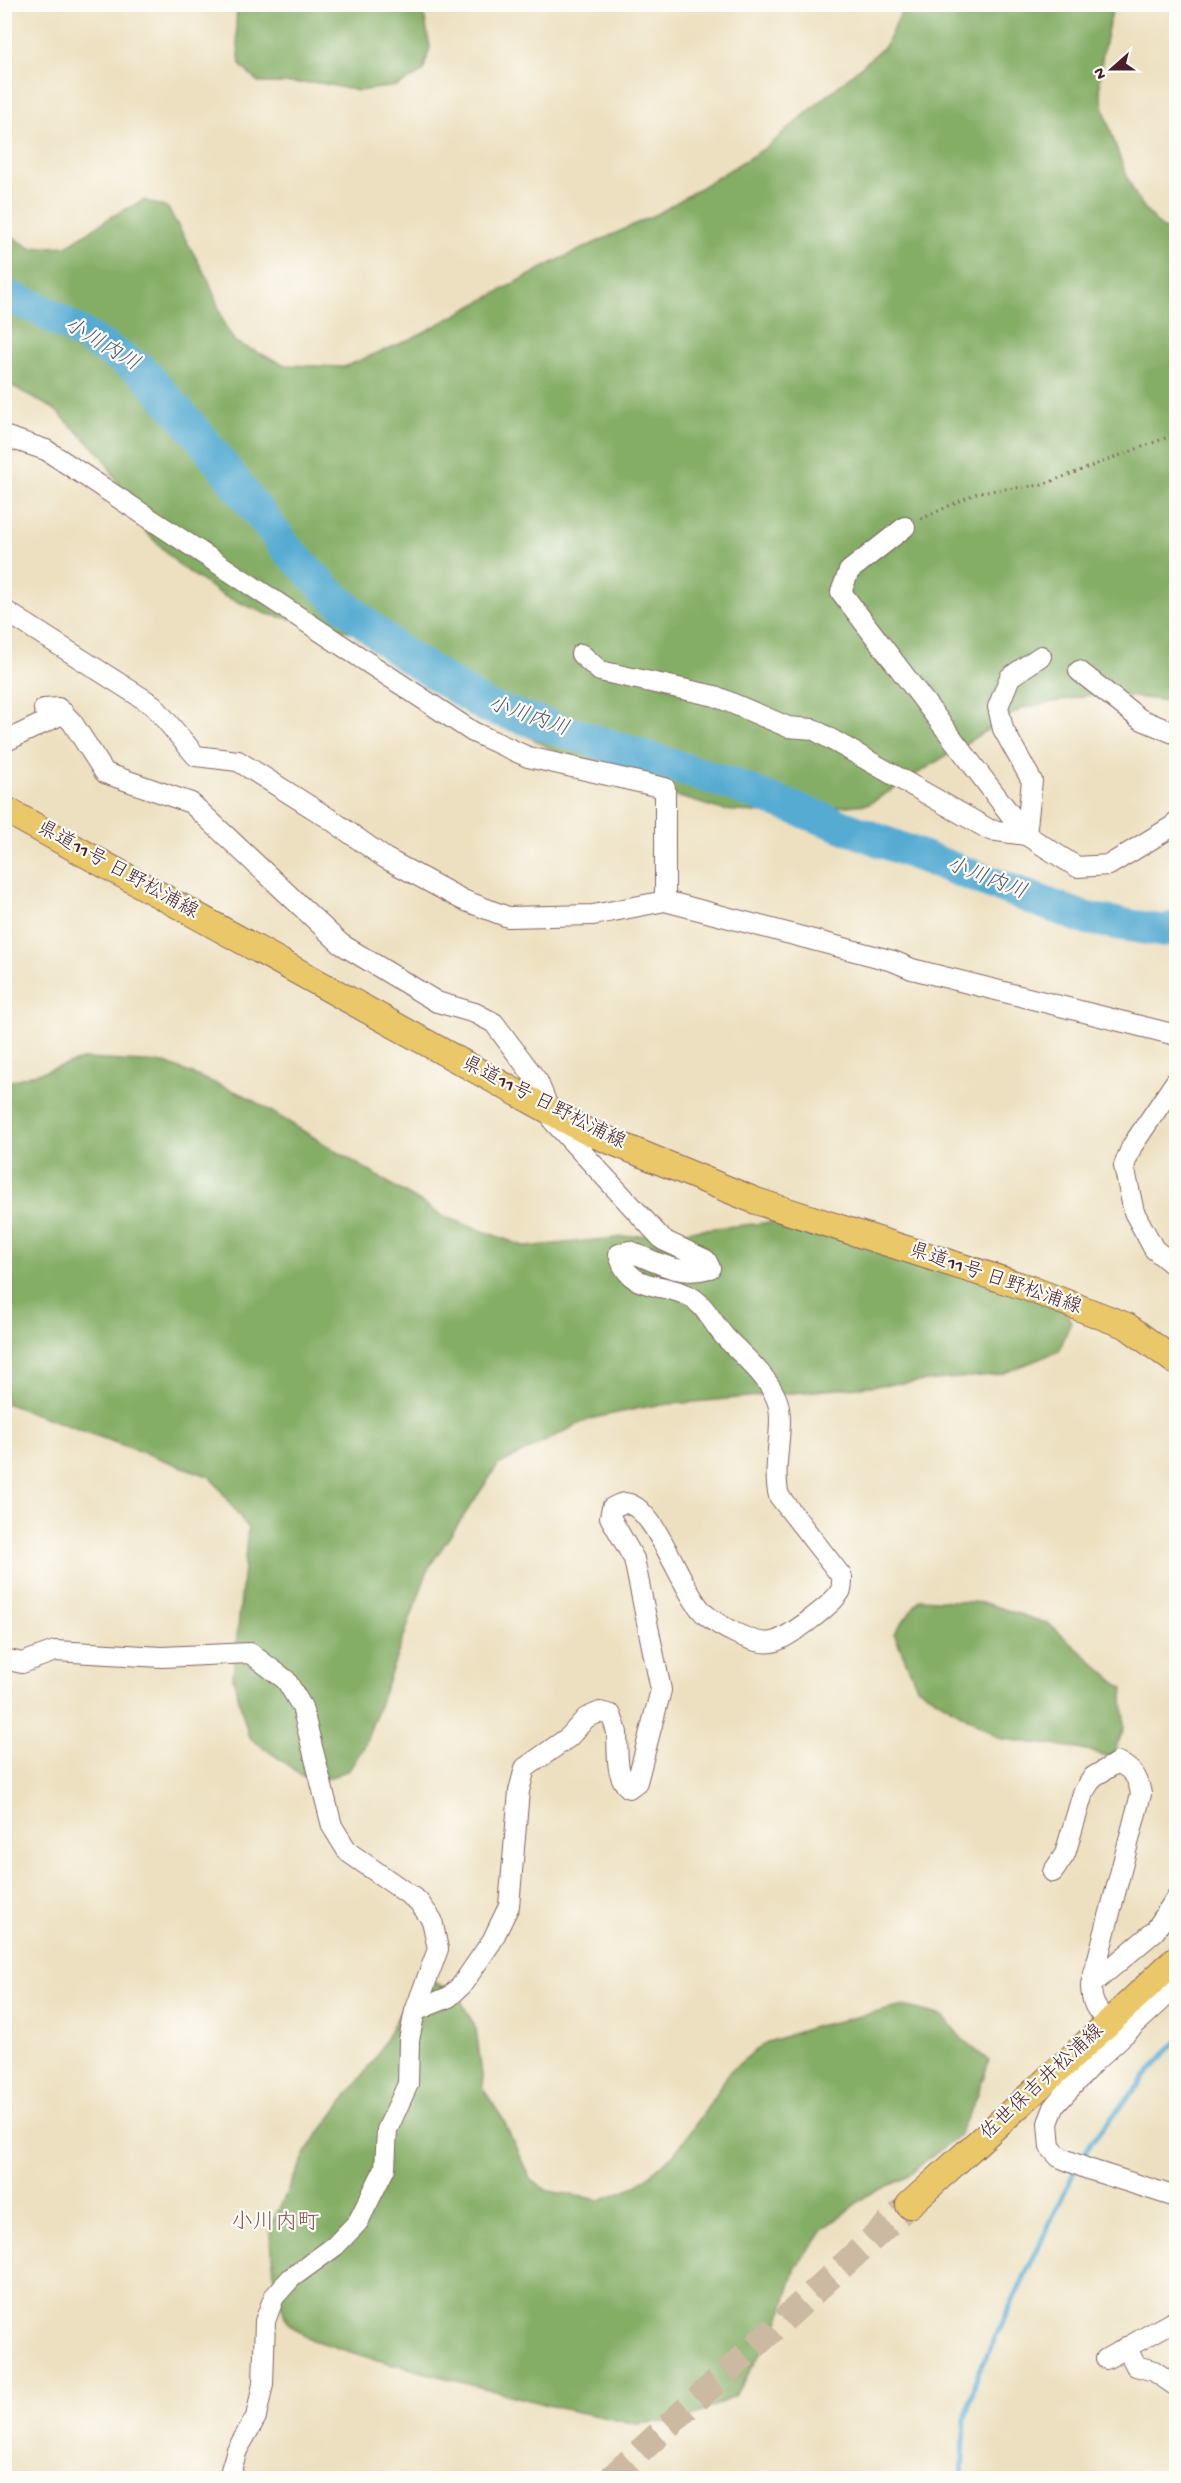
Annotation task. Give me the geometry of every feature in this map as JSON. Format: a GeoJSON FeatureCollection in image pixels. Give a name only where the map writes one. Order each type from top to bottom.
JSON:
{"type":"FeatureCollection","features":[{"type":"Feature","properties":{"kind":"main road","name":"県道11号 日野松浦線"},"geometry":{"type":"LineString","coordinates":[[4,809],[586,1131],[756,1201],[1028,1288],[1127,1326],[1176,1362]]}},
{"type":"Feature","properties":{"kind":"main road","name":"佐世保吉井松浦線"},"geometry":{"type":"LineString","coordinates":[[909,2205],[1176,1959]]}},
{"type":"Feature","properties":{"kind":"street"},"geometry":{"type":"LineString","coordinates":[[4,436],[46,450],[473,732],[528,757],[665,788],[665,901]]}},
{"type":"Feature","properties":{"kind":"street"},"geometry":{"type":"LineString","coordinates":[[905,527],[849,571],[842,592],[1026,835],[1077,867],[1109,865],[1176,822]]}},
{"type":"Feature","properties":{"kind":"street"},"geometry":{"type":"LineString","coordinates":[[4,610],[153,705],[196,756],[238,761],[330,819],[385,858],[463,900],[508,917],[593,915],[665,901],[881,958],[912,969],[1176,1035]]}},
{"type":"Feature","properties":{"kind":"street"},"geometry":{"type":"LineString","coordinates":[[581,654],[600,671],[715,696],[788,727],[813,729],[990,830],[1026,835]]}},
{"type":"Feature","properties":{"kind":"street"},"geometry":{"type":"LineString","coordinates":[[1026,835],[1032,781],[1003,729],[998,707],[1010,677],[1041,656]]}},
{"type":"Feature","properties":{"kind":"street"},"geometry":{"type":"LineString","coordinates":[[1079,671],[1140,719],[1176,734]]}},
{"type":"Feature","properties":{"kind":"street"},"geometry":{"type":"LineString","coordinates":[[44,709],[58,708],[64,713],[105,772],[191,803],[341,944],[437,1002],[475,1013],[494,1023],[538,1082],[554,1122],[663,1240],[706,1260],[710,1268],[697,1272],[669,1269],[629,1251],[619,1254],[621,1263],[631,1277],[646,1285],[690,1296],[760,1373],[777,1401],[779,1414],[775,1480],[779,1496],[842,1577],[841,1590],[817,1615],[788,1635],[771,1643],[749,1638],[719,1625],[701,1611],[649,1520],[635,1506],[623,1503],[612,1508],[610,1517],[634,1559],[661,1690],[638,1782],[629,1788],[622,1782],[617,1752],[617,1731],[611,1715],[600,1712],[586,1718],[569,1737],[525,1768],[519,1791],[509,1906],[492,1941],[461,1986],[449,1997],[415,2011]]}},
{"type":"Feature","properties":{"kind":"street"},"geometry":{"type":"LineString","coordinates":[[4,742],[64,713]]}},
{"type":"Feature","properties":{"kind":"street"},"geometry":{"type":"LineString","coordinates":[[1176,1081],[1132,1146],[1124,1166],[1134,1212],[1155,1249],[1176,1267]]}},
{"type":"Feature","properties":{"kind":"street"},"geometry":{"type":"LineString","coordinates":[[4,1659],[22,1663],[55,1651],[162,1657],[250,1653],[286,1680],[302,1707],[332,1826],[348,1852],[418,1900],[432,1920],[438,1948],[415,2011],[409,2040],[408,2084],[387,2130],[385,2168],[358,2222],[335,2246],[291,2278],[274,2297],[265,2322],[262,2384],[256,2417],[237,2450],[231,2470],[235,2478]]}},
{"type":"Feature","properties":{"kind":"street"},"geometry":{"type":"LineString","coordinates":[[1053,1872],[1065,1854],[1083,1793],[1092,1777],[1118,1762],[1132,1770],[1139,1779],[1141,1794],[1091,1985],[1091,2000],[1097,2011],[1109,2023]]}},
{"type":"Feature","properties":{"kind":"street"},"geometry":{"type":"LineString","coordinates":[[1091,1985],[1155,1931],[1176,1898]]}},
{"type":"Feature","properties":{"kind":"street"},"geometry":{"type":"LineString","coordinates":[[1176,1987],[1093,2063],[1055,2104],[1048,2123],[1050,2147],[1059,2157],[1088,2169],[1176,2197]]}},
{"type":"Feature","properties":{"kind":"street"},"geometry":{"type":"LineString","coordinates":[[1106,2359],[1176,2320]]}},
{"type":"Feature","properties":{"kind":"street"},"geometry":{"type":"LineString","coordinates":[[1126,2347],[1136,2366],[1154,2371],[1176,2386]]}},
{"type":"Feature","properties":{"kind":"path"},"geometry":{"type":"LineString","coordinates":[[905,527],[979,492],[1042,485],[1176,434]]}},
{"type":"Feature","properties":{"kind":"green space"},"geometry":{"type":"Polygon","coordinates":[[[419,4],[423,9],[430,47],[423,72],[397,86],[358,91],[321,83],[259,83],[240,65],[236,26],[237,5],[419,4]]]}},
{"type":"Feature","properties":{"kind":"green space"},"geometry":{"type":"Polygon","coordinates":[[[905,5],[1114,5],[1101,65],[1101,97],[1122,163],[1135,193],[1156,222],[1176,235],[1176,702],[1100,693],[1022,708],[869,804],[765,813],[723,810],[612,777],[565,756],[523,734],[460,675],[400,642],[267,614],[224,596],[180,566],[145,531],[102,455],[54,409],[5,382],[5,232],[30,248],[67,246],[113,216],[144,200],[168,208],[209,281],[225,326],[235,342],[285,365],[344,367],[411,339],[554,262],[661,212],[767,147],[885,46],[905,5]]]}},
{"type":"Feature","properties":{"kind":"green space"},"geometry":{"type":"Polygon","coordinates":[[[85,1059],[165,1063],[244,1095],[443,1216],[526,1247],[814,1218],[1057,1298],[1071,1321],[1059,1351],[1002,1374],[650,1406],[589,1419],[498,1465],[429,1567],[364,1747],[349,1770],[314,1784],[249,1737],[233,1678],[248,1528],[211,1477],[5,1403],[4,1083],[85,1059]]]}},
{"type":"Feature","properties":{"kind":"green space"},"geometry":{"type":"Polygon","coordinates":[[[920,1599],[985,1603],[1049,1624],[1123,1689],[1124,1728],[1112,1757],[1077,1748],[1002,1739],[917,1687],[894,1633],[920,1599]]]}},
{"type":"Feature","properties":{"kind":"green space"},"geometry":{"type":"Polygon","coordinates":[[[432,1981],[457,1993],[476,2029],[484,2090],[503,2119],[530,2179],[548,2191],[600,2200],[638,2185],[674,2154],[706,2110],[730,2071],[765,2043],[817,2026],[904,2006],[943,2016],[962,2039],[989,2061],[976,2099],[958,2136],[903,2179],[866,2196],[824,2229],[796,2267],[778,2325],[735,2396],[687,2419],[636,2424],[559,2408],[367,2357],[309,2339],[287,2322],[275,2287],[270,2227],[309,2147],[374,2060],[407,2000],[432,1981]]]}},
{"type":"Feature","properties":{"kind":"waterway","name":"小川内川"},"geometry":{"type":"LineString","coordinates":[[4,295],[40,309],[143,371],[197,433],[288,550],[331,594],[396,649],[485,706],[728,783],[1084,918],[1162,931],[1176,927]]}},
{"type":"Feature","properties":{"kind":"waterway"},"geometry":{"type":"LineString","coordinates":[[1080,2160],[1092,2141],[1176,2043]]}},
{"type":"Feature","properties":{"kind":"waterway"},"geometry":{"type":"LineString","coordinates":[[962,2478],[965,2419],[978,2374],[1076,2168]]}},
{"type":"Feature","properties":{"kind":"tunnel"},"geometry":{"type":"LineString","coordinates":[[611,2478],[909,2205]]}},
{"type":"Feature","properties":{"kind":"district","name":"小川内町"},"geometry":{"type":"Point","coordinates":[275,2224]}}]}
